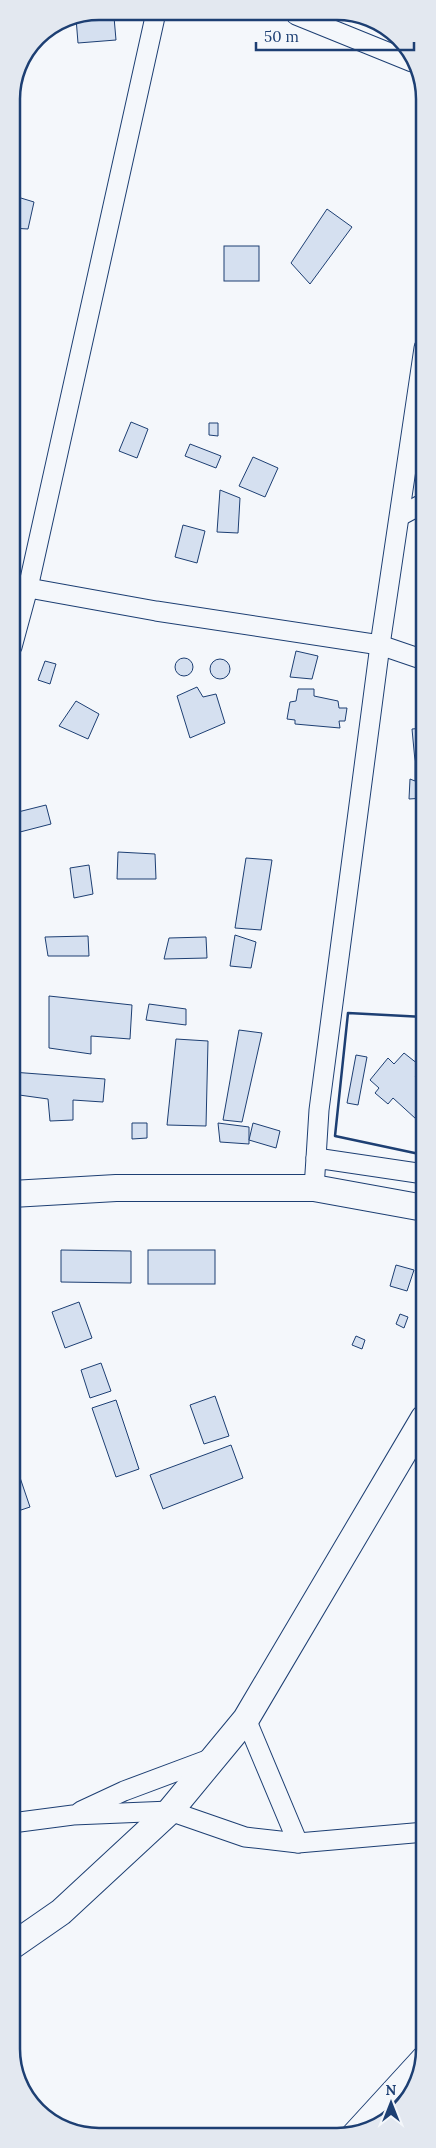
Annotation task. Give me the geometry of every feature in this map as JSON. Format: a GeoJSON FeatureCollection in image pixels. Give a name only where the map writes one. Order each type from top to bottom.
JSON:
{"type":"FeatureCollection","features":[{"type":"Feature","properties":{"kind":"street"},"geometry":{"type":"LineString","coordinates":[[154,20],[20,587],[156,611],[380,645],[416,657]]}},
{"type":"Feature","properties":{"kind":"street"},"geometry":{"type":"LineString","coordinates":[[308,20],[405,59]]}},
{"type":"Feature","properties":{"kind":"street"},"geometry":{"type":"LineString","coordinates":[[314,1188],[319,1110],[380,645],[416,404]]}},
{"type":"Feature","properties":{"kind":"street"},"geometry":{"type":"LineString","coordinates":[[400,516],[416,507]]}},
{"type":"Feature","properties":{"kind":"street"},"geometry":{"type":"LineString","coordinates":[[316,1158],[416,1173]]}},
{"type":"Feature","properties":{"kind":"street"},"geometry":{"type":"LineString","coordinates":[[20,1194],[116,1188],[314,1188],[416,1207]]}},
{"type":"Feature","properties":{"kind":"street"},"geometry":{"type":"LineString","coordinates":[[20,1940],[61,1912],[170,1811],[218,1756],[246,1719],[416,1432]]}},
{"type":"Feature","properties":{"kind":"street"},"geometry":{"type":"LineString","coordinates":[[246,1719],[298,1843]]}},
{"type":"Feature","properties":{"kind":"street"},"geometry":{"type":"LineString","coordinates":[[73,1815],[124,1791],[218,1756]]}},
{"type":"Feature","properties":{"kind":"street"},"geometry":{"type":"LineString","coordinates":[[20,1823],[73,1815],[170,1811],[245,1838],[298,1843],[416,1833]]}},
{"type":"Feature","properties":{"kind":"street"},"geometry":{"type":"LineString","coordinates":[[360,2124],[414,2065]]}},
{"type":"Feature","properties":{"kind":"building"},"geometry":{"type":"Polygon","coordinates":[[[99,20],[114,20],[116,40],[78,43],[76,24],[99,20]]]}},
{"type":"Feature","properties":{"kind":"building"},"geometry":{"type":"Polygon","coordinates":[[[20,198],[34,202],[28,229],[20,229],[20,198]]]}},
{"type":"Feature","properties":{"kind":"building"},"geometry":{"type":"Polygon","coordinates":[[[327,209],[352,227],[310,284],[291,263],[327,209]]]}},
{"type":"Feature","properties":{"kind":"building"},"geometry":{"type":"Polygon","coordinates":[[[224,246],[259,246],[259,281],[224,281],[224,246]]]}},
{"type":"Feature","properties":{"kind":"building"},"geometry":{"type":"Polygon","coordinates":[[[131,422],[148,429],[137,458],[119,451],[131,422]]]}},
{"type":"Feature","properties":{"kind":"building"},"geometry":{"type":"Polygon","coordinates":[[[209,423],[218,423],[218,436],[209,435],[209,423]]]}},
{"type":"Feature","properties":{"kind":"building"},"geometry":{"type":"Polygon","coordinates":[[[190,444],[221,456],[216,468],[185,456],[190,444]]]}},
{"type":"Feature","properties":{"kind":"building"},"geometry":{"type":"Polygon","coordinates":[[[253,457],[278,468],[265,497],[239,486],[253,457]]]}},
{"type":"Feature","properties":{"kind":"building"},"geometry":{"type":"Polygon","coordinates":[[[220,490],[240,498],[238,533],[217,532],[220,490]]]}},
{"type":"Feature","properties":{"kind":"building"},"geometry":{"type":"Polygon","coordinates":[[[183,525],[205,531],[197,563],[175,557],[183,525]]]}},
{"type":"Feature","properties":{"kind":"building"},"geometry":{"type":"Polygon","coordinates":[[[296,651],[318,656],[312,679],[290,677],[296,651]]]}},
{"type":"Feature","properties":{"kind":"building"},"geometry":{"type":"Polygon","coordinates":[[[184,658],[190,661],[193,667],[190,673],[184,676],[178,673],[175,667],[178,661],[184,658]]]}},
{"type":"Feature","properties":{"kind":"building"},"geometry":{"type":"Polygon","coordinates":[[[220,659],[227,662],[230,669],[227,676],[220,679],[213,676],[210,669],[213,662],[220,659]]]}},
{"type":"Feature","properties":{"kind":"building"},"geometry":{"type":"Polygon","coordinates":[[[45,661],[56,664],[50,684],[38,680],[45,661]]]}},
{"type":"Feature","properties":{"kind":"building"},"geometry":{"type":"Polygon","coordinates":[[[197,687],[203,697],[216,694],[225,723],[190,738],[177,696],[197,687]]]}},
{"type":"Feature","properties":{"kind":"building"},"geometry":{"type":"Polygon","coordinates":[[[298,689],[314,689],[314,696],[338,701],[339,708],[347,708],[345,721],[339,721],[340,728],[295,724],[295,720],[287,719],[290,702],[296,701],[298,689]]]}},
{"type":"Feature","properties":{"kind":"building"},"geometry":{"type":"Polygon","coordinates":[[[76,701],[99,714],[88,739],[59,726],[76,701]]]}},
{"type":"Feature","properties":{"kind":"building"},"geometry":{"type":"Polygon","coordinates":[[[412,729],[416,729],[416,761],[415,761],[412,729]]]}},
{"type":"Feature","properties":{"kind":"building"},"geometry":{"type":"Polygon","coordinates":[[[415,761],[416,799],[409,799],[410,779],[415,781],[415,761]]]}},
{"type":"Feature","properties":{"kind":"building"},"geometry":{"type":"Polygon","coordinates":[[[46,805],[51,824],[20,832],[20,812],[46,805]]]}},
{"type":"Feature","properties":{"kind":"building"},"geometry":{"type":"Polygon","coordinates":[[[118,852],[155,854],[156,879],[117,879],[118,852]]]}},
{"type":"Feature","properties":{"kind":"building"},"geometry":{"type":"Polygon","coordinates":[[[246,858],[272,860],[261,930],[235,928],[246,858]]]}},
{"type":"Feature","properties":{"kind":"building"},"geometry":{"type":"Polygon","coordinates":[[[89,865],[93,894],[74,898],[70,868],[89,865]]]}},
{"type":"Feature","properties":{"kind":"building"},"geometry":{"type":"Polygon","coordinates":[[[235,935],[256,942],[251,968],[230,966],[235,935]]]}},
{"type":"Feature","properties":{"kind":"building"},"geometry":{"type":"Polygon","coordinates":[[[88,936],[89,956],[48,956],[45,937],[88,936]]]}},
{"type":"Feature","properties":{"kind":"building"},"geometry":{"type":"Polygon","coordinates":[[[206,937],[207,958],[164,959],[169,938],[206,937]]]}},
{"type":"Feature","properties":{"kind":"building"},"geometry":{"type":"Polygon","coordinates":[[[49,996],[132,1005],[130,1039],[91,1036],[91,1054],[49,1048],[49,996]]]}},
{"type":"Feature","properties":{"kind":"building"},"geometry":{"type":"Polygon","coordinates":[[[149,1004],[186,1009],[186,1025],[146,1020],[149,1004]]]}},
{"type":"Feature","properties":{"kind":"building"},"geometry":{"type":"Polygon","coordinates":[[[239,1030],[262,1033],[242,1122],[223,1120],[239,1030]]]}},
{"type":"Feature","properties":{"kind":"building"},"geometry":{"type":"Polygon","coordinates":[[[176,1039],[208,1041],[206,1126],[167,1125],[176,1039]]]}},
{"type":"Feature","properties":{"kind":"building"},"geometry":{"type":"Polygon","coordinates":[[[404,1053],[416,1062],[416,1119],[393,1098],[388,1104],[375,1093],[379,1088],[370,1080],[388,1058],[394,1064],[404,1053]]]}},
{"type":"Feature","properties":{"kind":"building"},"geometry":{"type":"Polygon","coordinates":[[[356,1055],[367,1057],[358,1105],[347,1103],[356,1055]]]}},
{"type":"Feature","properties":{"kind":"building"},"geometry":{"type":"Polygon","coordinates":[[[20,1073],[105,1079],[103,1102],[73,1100],[73,1120],[50,1121],[48,1099],[20,1095],[20,1073]]]}},
{"type":"Feature","properties":{"kind":"building"},"geometry":{"type":"Polygon","coordinates":[[[132,1123],[147,1123],[147,1138],[132,1139],[132,1123]]]}},
{"type":"Feature","properties":{"kind":"building"},"geometry":{"type":"Polygon","coordinates":[[[218,1123],[249,1127],[249,1144],[220,1142],[218,1123]]]}},
{"type":"Feature","properties":{"kind":"building"},"geometry":{"type":"Polygon","coordinates":[[[253,1123],[280,1131],[276,1148],[249,1140],[253,1123]]]}},
{"type":"Feature","properties":{"kind":"building"},"geometry":{"type":"Polygon","coordinates":[[[61,1250],[131,1251],[131,1283],[61,1282],[61,1250]]]}},
{"type":"Feature","properties":{"kind":"building"},"geometry":{"type":"Polygon","coordinates":[[[148,1250],[215,1250],[215,1284],[148,1284],[148,1250]]]}},
{"type":"Feature","properties":{"kind":"building"},"geometry":{"type":"Polygon","coordinates":[[[396,1265],[414,1270],[407,1291],[390,1286],[396,1265]]]}},
{"type":"Feature","properties":{"kind":"building"},"geometry":{"type":"Polygon","coordinates":[[[79,1302],[92,1338],[65,1348],[52,1312],[79,1302]]]}},
{"type":"Feature","properties":{"kind":"building"},"geometry":{"type":"Polygon","coordinates":[[[400,1314],[408,1317],[404,1328],[396,1324],[400,1314]]]}},
{"type":"Feature","properties":{"kind":"building"},"geometry":{"type":"Polygon","coordinates":[[[356,1336],[365,1340],[362,1349],[352,1345],[356,1336]]]}},
{"type":"Feature","properties":{"kind":"building"},"geometry":{"type":"Polygon","coordinates":[[[101,1363],[111,1391],[90,1398],[81,1370],[101,1363]]]}},
{"type":"Feature","properties":{"kind":"building"},"geometry":{"type":"Polygon","coordinates":[[[215,1396],[229,1436],[204,1444],[190,1405],[215,1396]]]}},
{"type":"Feature","properties":{"kind":"building"},"geometry":{"type":"Polygon","coordinates":[[[116,1400],[139,1469],[116,1477],[92,1408],[116,1400]]]}},
{"type":"Feature","properties":{"kind":"building"},"geometry":{"type":"Polygon","coordinates":[[[231,1445],[243,1478],[163,1509],[150,1475],[231,1445]]]}},
{"type":"Feature","properties":{"kind":"building"},"geometry":{"type":"Polygon","coordinates":[[[20,1478],[30,1507],[20,1510],[20,1478]]]}},
{"type":"Feature","properties":{"kind":"wall"},"geometry":{"type":"LineString","coordinates":[[416,1017],[348,1013],[335,1136],[416,1153]]}}]}
